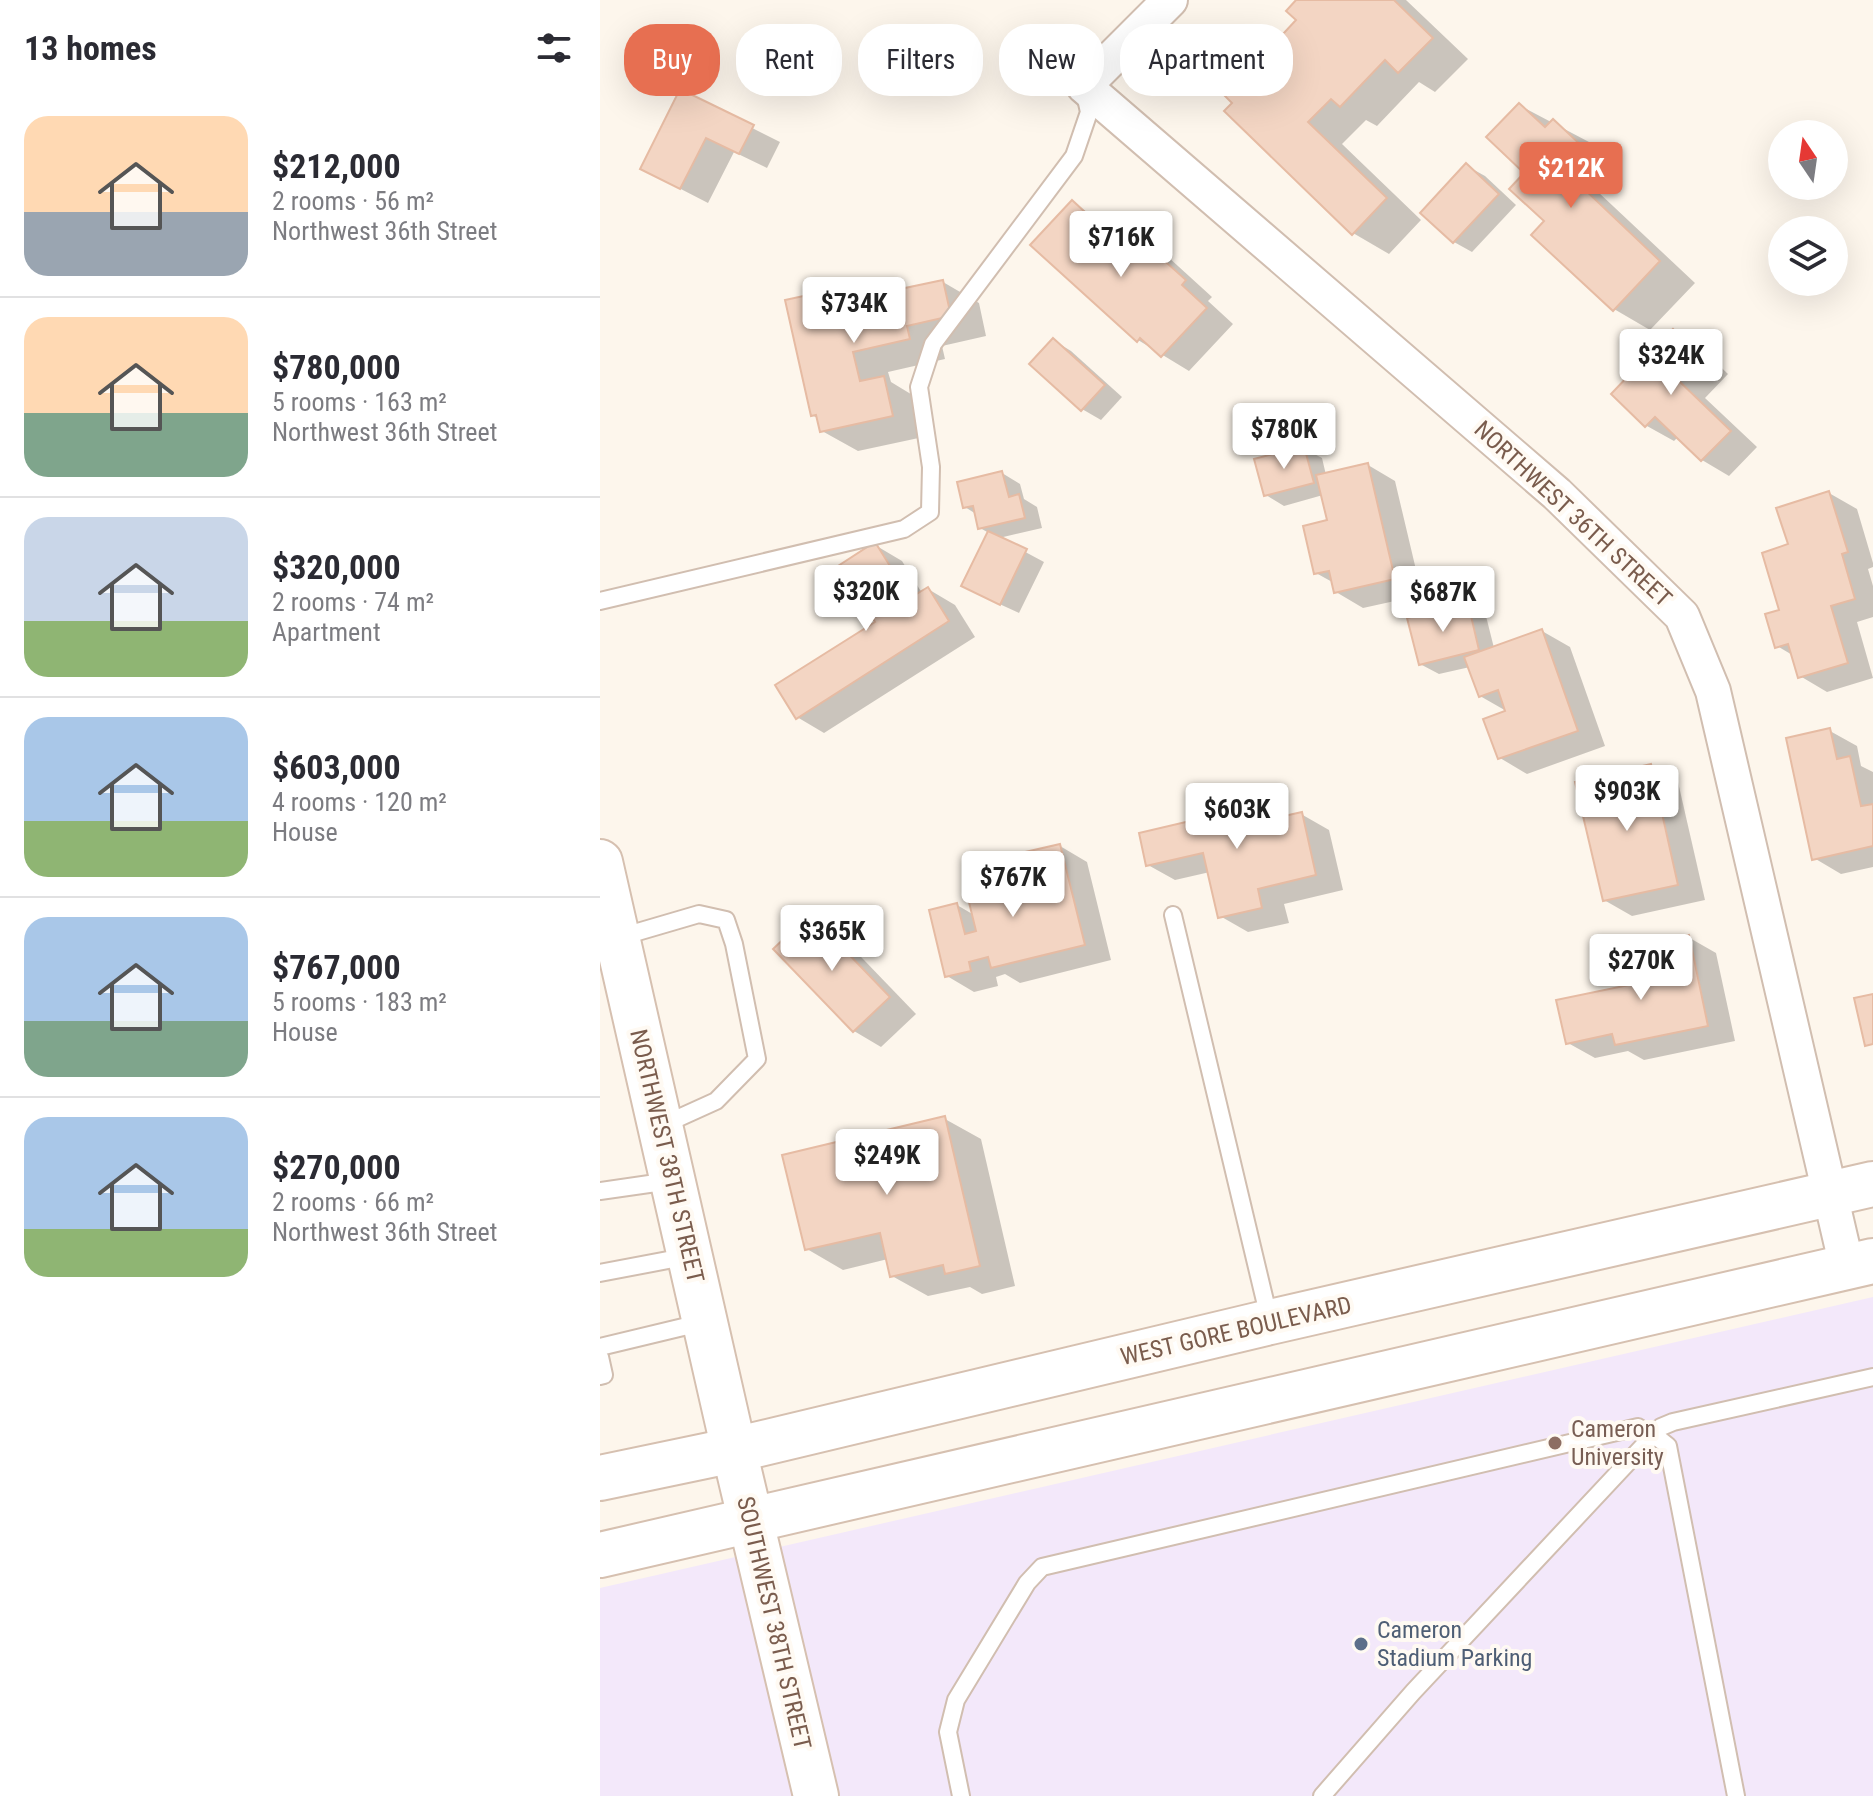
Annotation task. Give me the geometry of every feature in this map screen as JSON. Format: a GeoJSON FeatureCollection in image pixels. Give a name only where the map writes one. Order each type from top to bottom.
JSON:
{"type":"FeatureCollection","features":[{"type":"Feature","properties":{"kind":"main road","name":"NORTHWEST 38TH STREET"},"geometry":{"type":"LineString","coordinates":[[600,862],[734,1450]]}},
{"type":"Feature","properties":{"kind":"main road","name":"WEST GORE BOULEVARD"},"geometry":{"type":"LineString","coordinates":[[600,1478],[734,1450],[1270,1322],[1873,1184]]}},
{"type":"Feature","properties":{"kind":"main road"},"geometry":{"type":"LineString","coordinates":[[600,1555],[1860,1264]]}},
{"type":"Feature","properties":{"kind":"main road","name":"SOUTHWEST 38TH STREET"},"geometry":{"type":"LineString","coordinates":[[734,1450],[816,1796]]}},
{"type":"Feature","properties":{"kind":"street"},"geometry":{"type":"LineString","coordinates":[[1104,66],[1170,0]]}},
{"type":"Feature","properties":{"kind":"street","name":"NORTHWEST 36TH STREET"},"geometry":{"type":"LineString","coordinates":[[1096,96],[1557,494],[1682,616],[1713,691],[1830,1193],[1860,1264]]}},
{"type":"Feature","properties":{"kind":"lane"},"geometry":{"type":"LineString","coordinates":[[600,601],[904,529],[930,512],[931,467],[919,387],[933,344],[1074,156],[1089,112],[1086,96]]}},
{"type":"Feature","properties":{"kind":"lane"},"geometry":{"type":"LineString","coordinates":[[616,938],[699,914],[726,920],[734,944],[757,1059],[716,1101],[661,1125]]}},
{"type":"Feature","properties":{"kind":"lane"},"geometry":{"type":"LineString","coordinates":[[1173,915],[1270,1322]]}},
{"type":"Feature","properties":{"kind":"lane"},"geometry":{"type":"LineString","coordinates":[[600,1191],[674,1180]]}},
{"type":"Feature","properties":{"kind":"lane"},"geometry":{"type":"LineString","coordinates":[[600,1273],[691,1256]]}},
{"type":"Feature","properties":{"kind":"lane"},"geometry":{"type":"LineString","coordinates":[[600,1347],[705,1322]]}},
{"type":"Feature","properties":{"kind":"lane"},"geometry":{"type":"LineString","coordinates":[[600,1357],[604,1375],[600,1376]]}},
{"type":"Feature","properties":{"kind":"lane"},"geometry":{"type":"LineString","coordinates":[[1322,1796],[1413,1692],[1661,1427],[1873,1377]]}},
{"type":"Feature","properties":{"kind":"lane"},"geometry":{"type":"LineString","coordinates":[[961,1796],[948,1732],[956,1700],[1027,1583],[1042,1567],[1638,1427],[1668,1446],[1736,1796]]}},
{"type":"Feature","properties":{"kind":"shaded area","name":"Cameron University"},"geometry":{"type":"Polygon","coordinates":[[[1873,1297],[1873,1796],[600,1796],[600,1588],[1873,1297]]]}},
{"type":"Feature","properties":{"kind":"building"},"geometry":{"type":"Polygon","coordinates":[[[1296,0],[1394,0],[1433,38],[1398,73],[1385,60],[1340,107],[1331,99],[1308,122],[1387,198],[1352,235],[1224,111],[1232,103],[1225,96],[1293,96],[1292,24],[1296,20],[1286,11],[1296,0]]]}},
{"type":"Feature","properties":{"kind":"building"},"geometry":{"type":"Polygon","coordinates":[[[676,96],[694,96],[754,125],[739,154],[706,138],[680,189],[640,169],[676,96]]]}},
{"type":"Feature","properties":{"kind":"building"},"geometry":{"type":"Polygon","coordinates":[[[1519,103],[1545,127],[1553,119],[1583,147],[1563,169],[1660,261],[1613,311],[1531,235],[1544,221],[1509,189],[1524,173],[1486,137],[1519,103]]]}},
{"type":"Feature","properties":{"kind":"building"},"geometry":{"type":"Polygon","coordinates":[[[1466,163],[1499,194],[1453,243],[1420,213],[1466,163]]]}},
{"type":"Feature","properties":{"kind":"building"},"geometry":{"type":"Polygon","coordinates":[[[1072,200],[1127,251],[1139,238],[1186,280],[1182,285],[1207,308],[1161,357],[1140,338],[1137,342],[1030,245],[1072,200]]]}},
{"type":"Feature","properties":{"kind":"building"},"geometry":{"type":"Polygon","coordinates":[[[943,280],[951,316],[907,326],[910,339],[853,352],[860,381],[884,376],[893,416],[820,432],[816,415],[811,416],[785,300],[864,283],[867,296],[943,280]]]}},
{"type":"Feature","properties":{"kind":"building"},"geometry":{"type":"Polygon","coordinates":[[[1673,329],[1702,357],[1679,381],[1731,431],[1701,461],[1655,417],[1645,427],[1611,394],[1673,329]]]}},
{"type":"Feature","properties":{"kind":"building"},"geometry":{"type":"Polygon","coordinates":[[[1053,338],[1105,385],[1081,411],[1029,364],[1053,338]]]}},
{"type":"Feature","properties":{"kind":"building"},"geometry":{"type":"Polygon","coordinates":[[[1304,446],[1314,483],[1264,496],[1254,459],[1304,446]]]}},
{"type":"Feature","properties":{"kind":"building"},"geometry":{"type":"Polygon","coordinates":[[[1368,463],[1395,579],[1334,593],[1329,571],[1314,574],[1303,526],[1327,520],[1316,475],[1368,463]]]}},
{"type":"Feature","properties":{"kind":"building"},"geometry":{"type":"Polygon","coordinates":[[[1002,471],[1009,497],[1019,494],[1025,518],[978,529],[973,506],[963,508],[957,482],[1002,471]]]}},
{"type":"Feature","properties":{"kind":"building"},"geometry":{"type":"Polygon","coordinates":[[[1829,491],[1848,552],[1842,554],[1855,599],[1831,606],[1848,663],[1798,678],[1788,644],[1775,648],[1765,614],[1779,610],[1762,553],[1788,544],[1776,508],[1829,491]]]}},
{"type":"Feature","properties":{"kind":"building"},"geometry":{"type":"Polygon","coordinates":[[[988,531],[1027,549],[1000,605],[961,586],[988,531]]]}},
{"type":"Feature","properties":{"kind":"building"},"geometry":{"type":"Polygon","coordinates":[[[875,542],[910,598],[928,587],[949,621],[796,719],[775,685],[875,622],[838,566],[875,542]]]}},
{"type":"Feature","properties":{"kind":"building"},"geometry":{"type":"Polygon","coordinates":[[[1468,603],[1479,650],[1419,665],[1407,618],[1468,603]]]}},
{"type":"Feature","properties":{"kind":"building"},"geometry":{"type":"Polygon","coordinates":[[[1542,629],[1578,731],[1498,759],[1483,719],[1505,711],[1498,690],[1479,697],[1464,657],[1542,629]]]}},
{"type":"Feature","properties":{"kind":"building"},"geometry":{"type":"Polygon","coordinates":[[[1830,728],[1837,759],[1850,756],[1861,806],[1873,804],[1873,846],[1812,860],[1786,738],[1830,728]]]}},
{"type":"Feature","properties":{"kind":"building"},"geometry":{"type":"Polygon","coordinates":[[[1651,764],[1678,885],[1603,901],[1575,782],[1651,764]]]}},
{"type":"Feature","properties":{"kind":"building"},"geometry":{"type":"Polygon","coordinates":[[[1256,793],[1262,821],[1302,812],[1316,875],[1258,889],[1262,908],[1218,918],[1203,853],[1146,866],[1139,833],[1220,814],[1217,801],[1256,793]]]}},
{"type":"Feature","properties":{"kind":"building"},"geometry":{"type":"Polygon","coordinates":[[[1060,844],[1085,945],[991,968],[988,957],[969,962],[971,971],[945,977],[929,910],[957,903],[965,934],[976,931],[967,894],[1031,878],[1025,852],[1060,844]]]}},
{"type":"Feature","properties":{"kind":"building"},"geometry":{"type":"Polygon","coordinates":[[[810,914],[890,997],[853,1032],[773,949],[810,914]]]}},
{"type":"Feature","properties":{"kind":"building"},"geometry":{"type":"Polygon","coordinates":[[[1689,935],[1708,1026],[1615,1045],[1612,1034],[1566,1044],[1556,1000],[1658,979],[1651,943],[1689,935]]]}},
{"type":"Feature","properties":{"kind":"building"},"geometry":{"type":"Polygon","coordinates":[[[1873,994],[1873,1044],[1865,1046],[1854,998],[1873,994]]]}},
{"type":"Feature","properties":{"kind":"building"},"geometry":{"type":"Polygon","coordinates":[[[945,1116],[980,1266],[945,1274],[943,1265],[890,1277],[880,1233],[805,1250],[782,1155],[945,1116]]]}},
{"type":"Feature","properties":{"kind":"place","name":"Cameron University"},"geometry":{"type":"Point","coordinates":[1555,1443]}},
{"type":"Feature","properties":{"kind":"place","name":"Cameron Stadium Parking"},"geometry":{"type":"Point","coordinates":[1361,1644]}}]}
